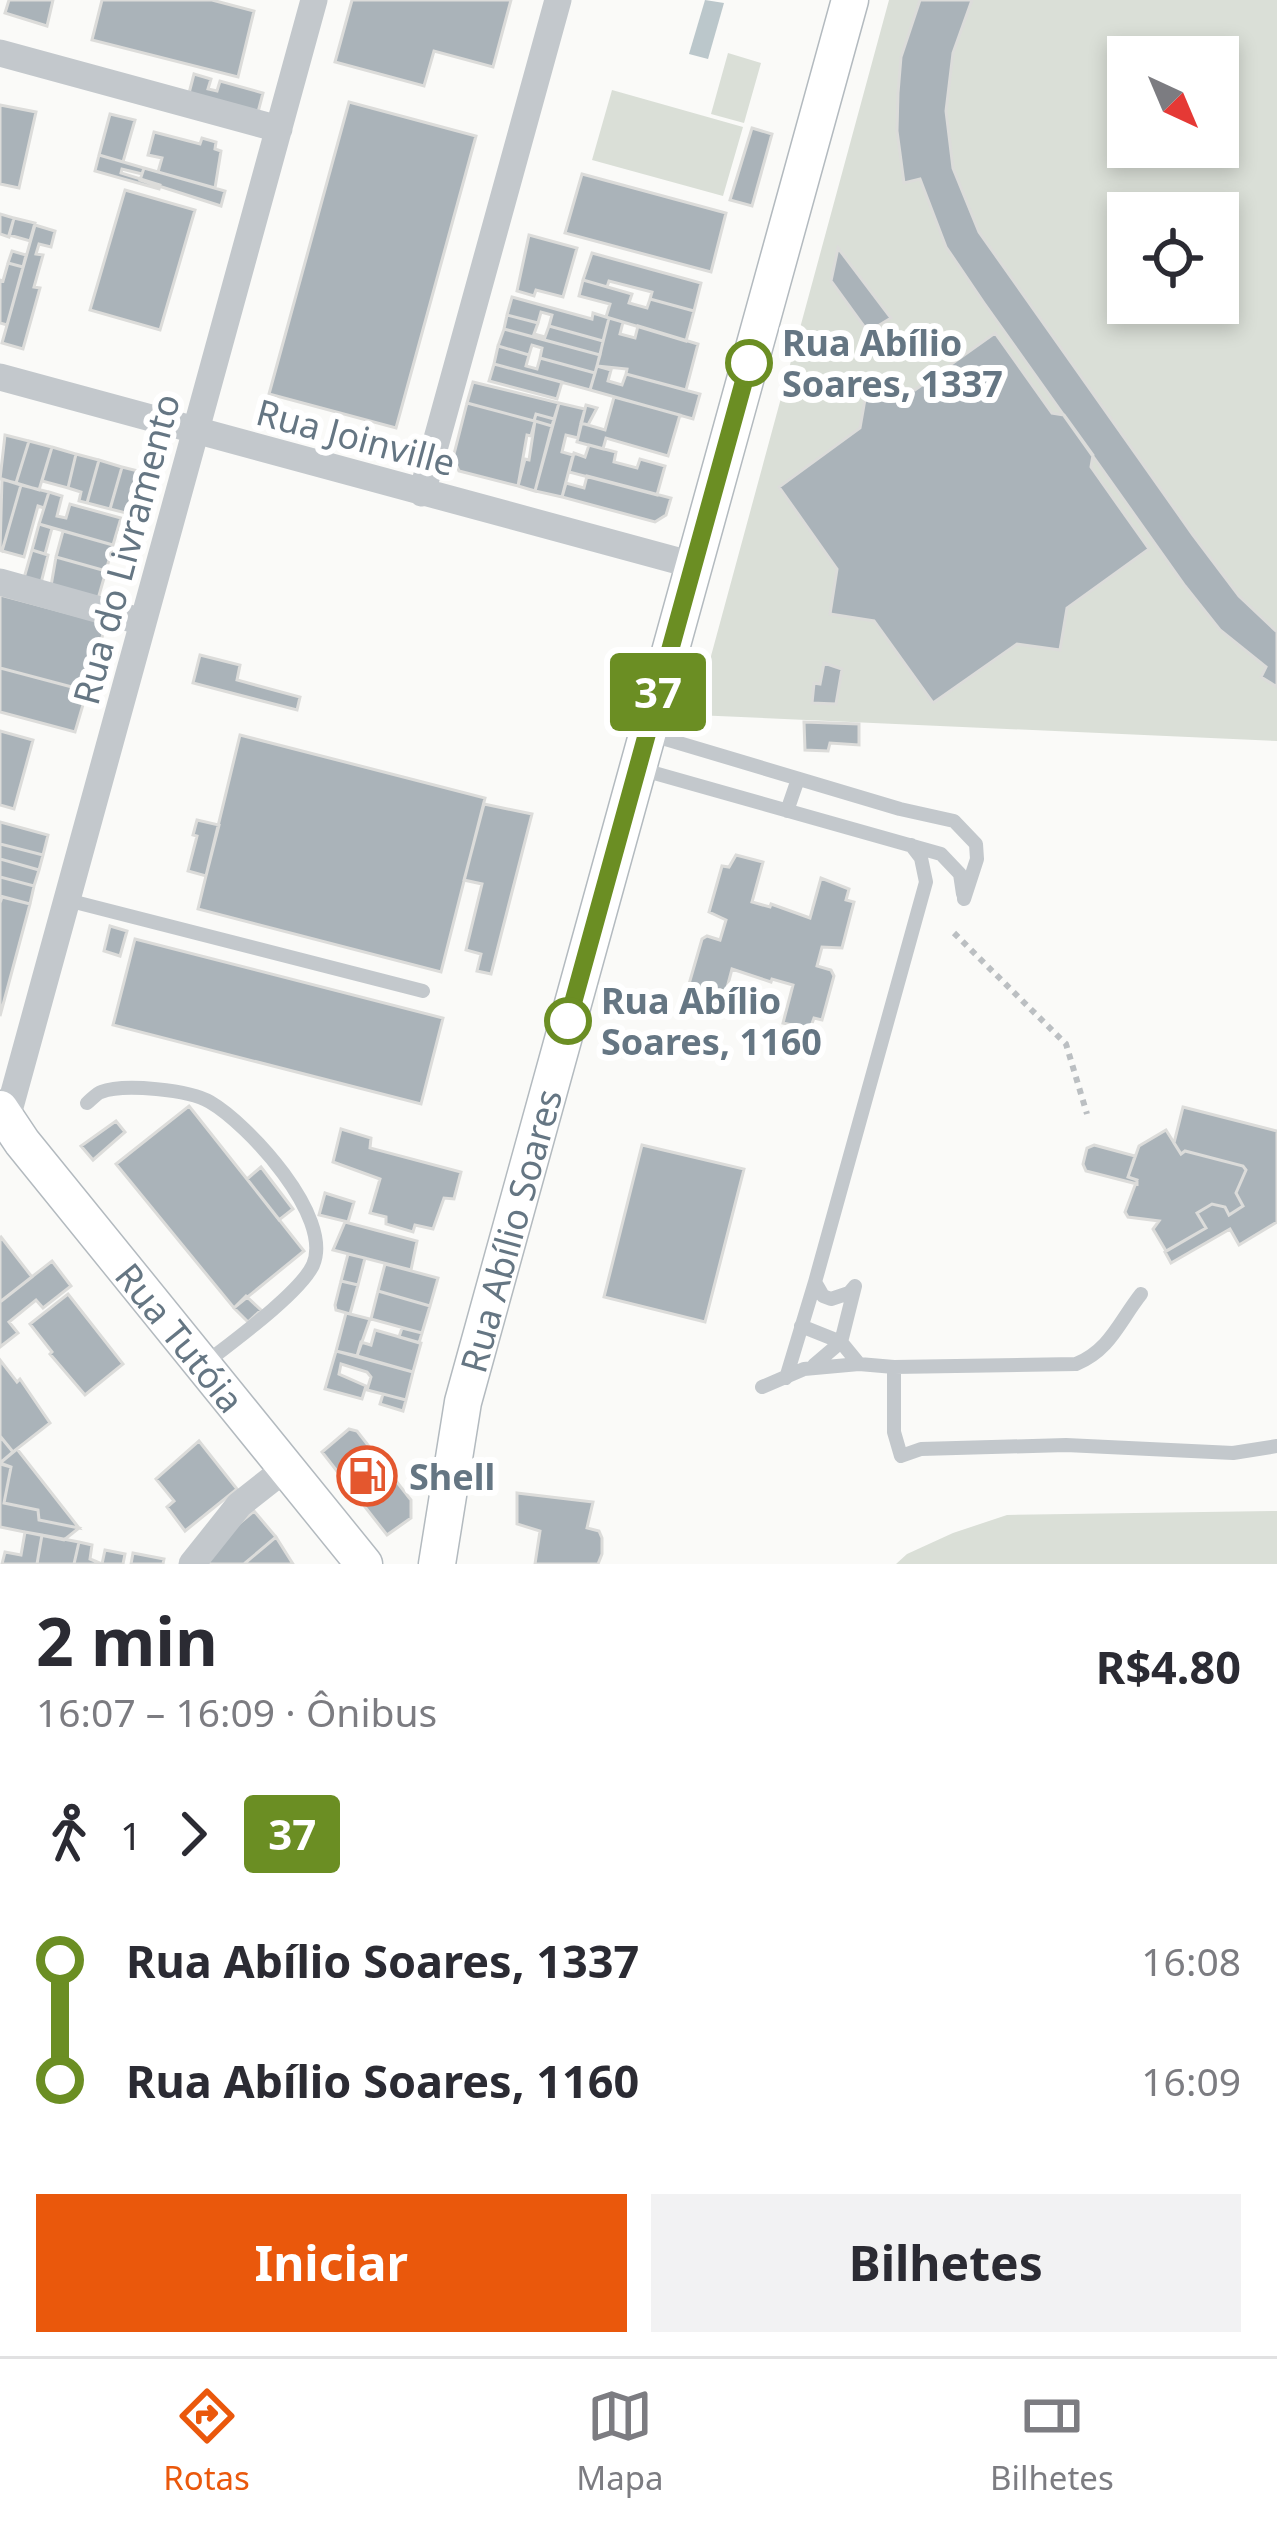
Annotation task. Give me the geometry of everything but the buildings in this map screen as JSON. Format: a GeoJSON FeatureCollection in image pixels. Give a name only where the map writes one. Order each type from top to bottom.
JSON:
{"type":"FeatureCollection","features":[{"type":"Feature","properties":{"kind":"street","name":"Rua do Livramento"},"geometry":{"type":"LineString","coordinates":[[4,1113],[314,0]]}},
{"type":"Feature","properties":{"kind":"street"},"geometry":{"type":"LineString","coordinates":[[422,493],[558,0]]}},
{"type":"Feature","properties":{"kind":"street","name":"Rua Abílio Soares"},"geometry":{"type":"LineString","coordinates":[[437,1564],[463,1402],[850,0]]}},
{"type":"Feature","properties":{"kind":"street"},"geometry":{"type":"LineString","coordinates":[[0,53],[279,129]]}},
{"type":"Feature","properties":{"kind":"street","name":"Rua Joinville"},"geometry":{"type":"LineString","coordinates":[[0,377],[693,565]]}},
{"type":"Feature","properties":{"kind":"street"},"geometry":{"type":"LineString","coordinates":[[0,582],[143,622]]}},
{"type":"Feature","properties":{"kind":"street","name":"Rua Tutóia"},"geometry":{"type":"LineString","coordinates":[[4,1113],[22,1142],[364,1564]]}},
{"type":"Feature","properties":{"kind":"street"},"geometry":{"type":"LineString","coordinates":[[192,1564],[239,1505],[286,1468]]}},
{"type":"Feature","properties":{"kind":"lane"},"geometry":{"type":"LineString","coordinates":[[642,751],[798,779],[961,825],[976,844],[977,859],[964,899],[960,874],[941,854],[787,811],[642,751]]}},
{"type":"Feature","properties":{"kind":"lane"},"geometry":{"type":"LineString","coordinates":[[787,811],[798,779]]}},
{"type":"Feature","properties":{"kind":"lane"},"geometry":{"type":"LineString","coordinates":[[786,1378],[926,882],[921,859],[911,845]]}},
{"type":"Feature","properties":{"kind":"lane"},"geometry":{"type":"LineString","coordinates":[[67,900],[423,991]]}},
{"type":"Feature","properties":{"kind":"lane"},"geometry":{"type":"LineString","coordinates":[[87,1103],[99,1092],[124,1088],[202,1098],[266,1149],[313,1222],[316,1253],[303,1280],[204,1364]]}},
{"type":"Feature","properties":{"kind":"lane"},"geometry":{"type":"LineString","coordinates":[[762,1387],[822,1361],[841,1342],[855,1286],[831,1300],[815,1282]]}},
{"type":"Feature","properties":{"kind":"lane"},"geometry":{"type":"LineString","coordinates":[[804,1369],[860,1364],[1076,1364],[1094,1357],[1109,1343],[1142,1294]]}},
{"type":"Feature","properties":{"kind":"lane"},"geometry":{"type":"LineString","coordinates":[[801,1326],[841,1342],[860,1364]]}},
{"type":"Feature","properties":{"kind":"lane"},"geometry":{"type":"LineString","coordinates":[[894,1366],[894,1432],[901,1456],[921,1450],[1066,1445],[1233,1454],[1277,1446]]}},
{"type":"Feature","properties":{"kind":"path"},"geometry":{"type":"LineString","coordinates":[[954,933],[1066,1044],[1087,1114]]}},
{"type":"Feature","properties":{"kind":"shaded area"},"geometry":{"type":"Polygon","coordinates":[[[705,0],[724,3],[708,59],[689,54],[705,0]]]}},
{"type":"Feature","properties":{"kind":"shaded area"},"geometry":{"type":"Polygon","coordinates":[[[889,0],[1277,0],[1277,741],[695,715],[889,0]]]}},
{"type":"Feature","properties":{"kind":"shaded area"},"geometry":{"type":"Polygon","coordinates":[[[728,53],[761,63],[744,123],[711,114],[728,53]]]}},
{"type":"Feature","properties":{"kind":"shaded area"},"geometry":{"type":"Polygon","coordinates":[[[612,90],[743,127],[723,196],[592,160],[612,90]]]}},
{"type":"Feature","properties":{"kind":"shaded area"},"geometry":{"type":"Polygon","coordinates":[[[1277,1511],[1277,1564],[896,1564],[953,1533],[1007,1515],[1277,1511]]]}},
{"type":"Feature","properties":{"kind":"bus line","name":"37"},"geometry":{"type":"LineString","coordinates":[[568,1021],[749,363]]}},
{"type":"Feature","properties":{"kind":"place","name":"Rua Abílio Soares, 1337"},"geometry":{"type":"Point","coordinates":[749,363]}},
{"type":"Feature","properties":{"kind":"place","name":"Rua Abílio Soares, 1160"},"geometry":{"type":"Point","coordinates":[568,1021]}},
{"type":"Feature","properties":{"kind":"place","name":"Shell"},"geometry":{"type":"Point","coordinates":[367,1476]}}]}
